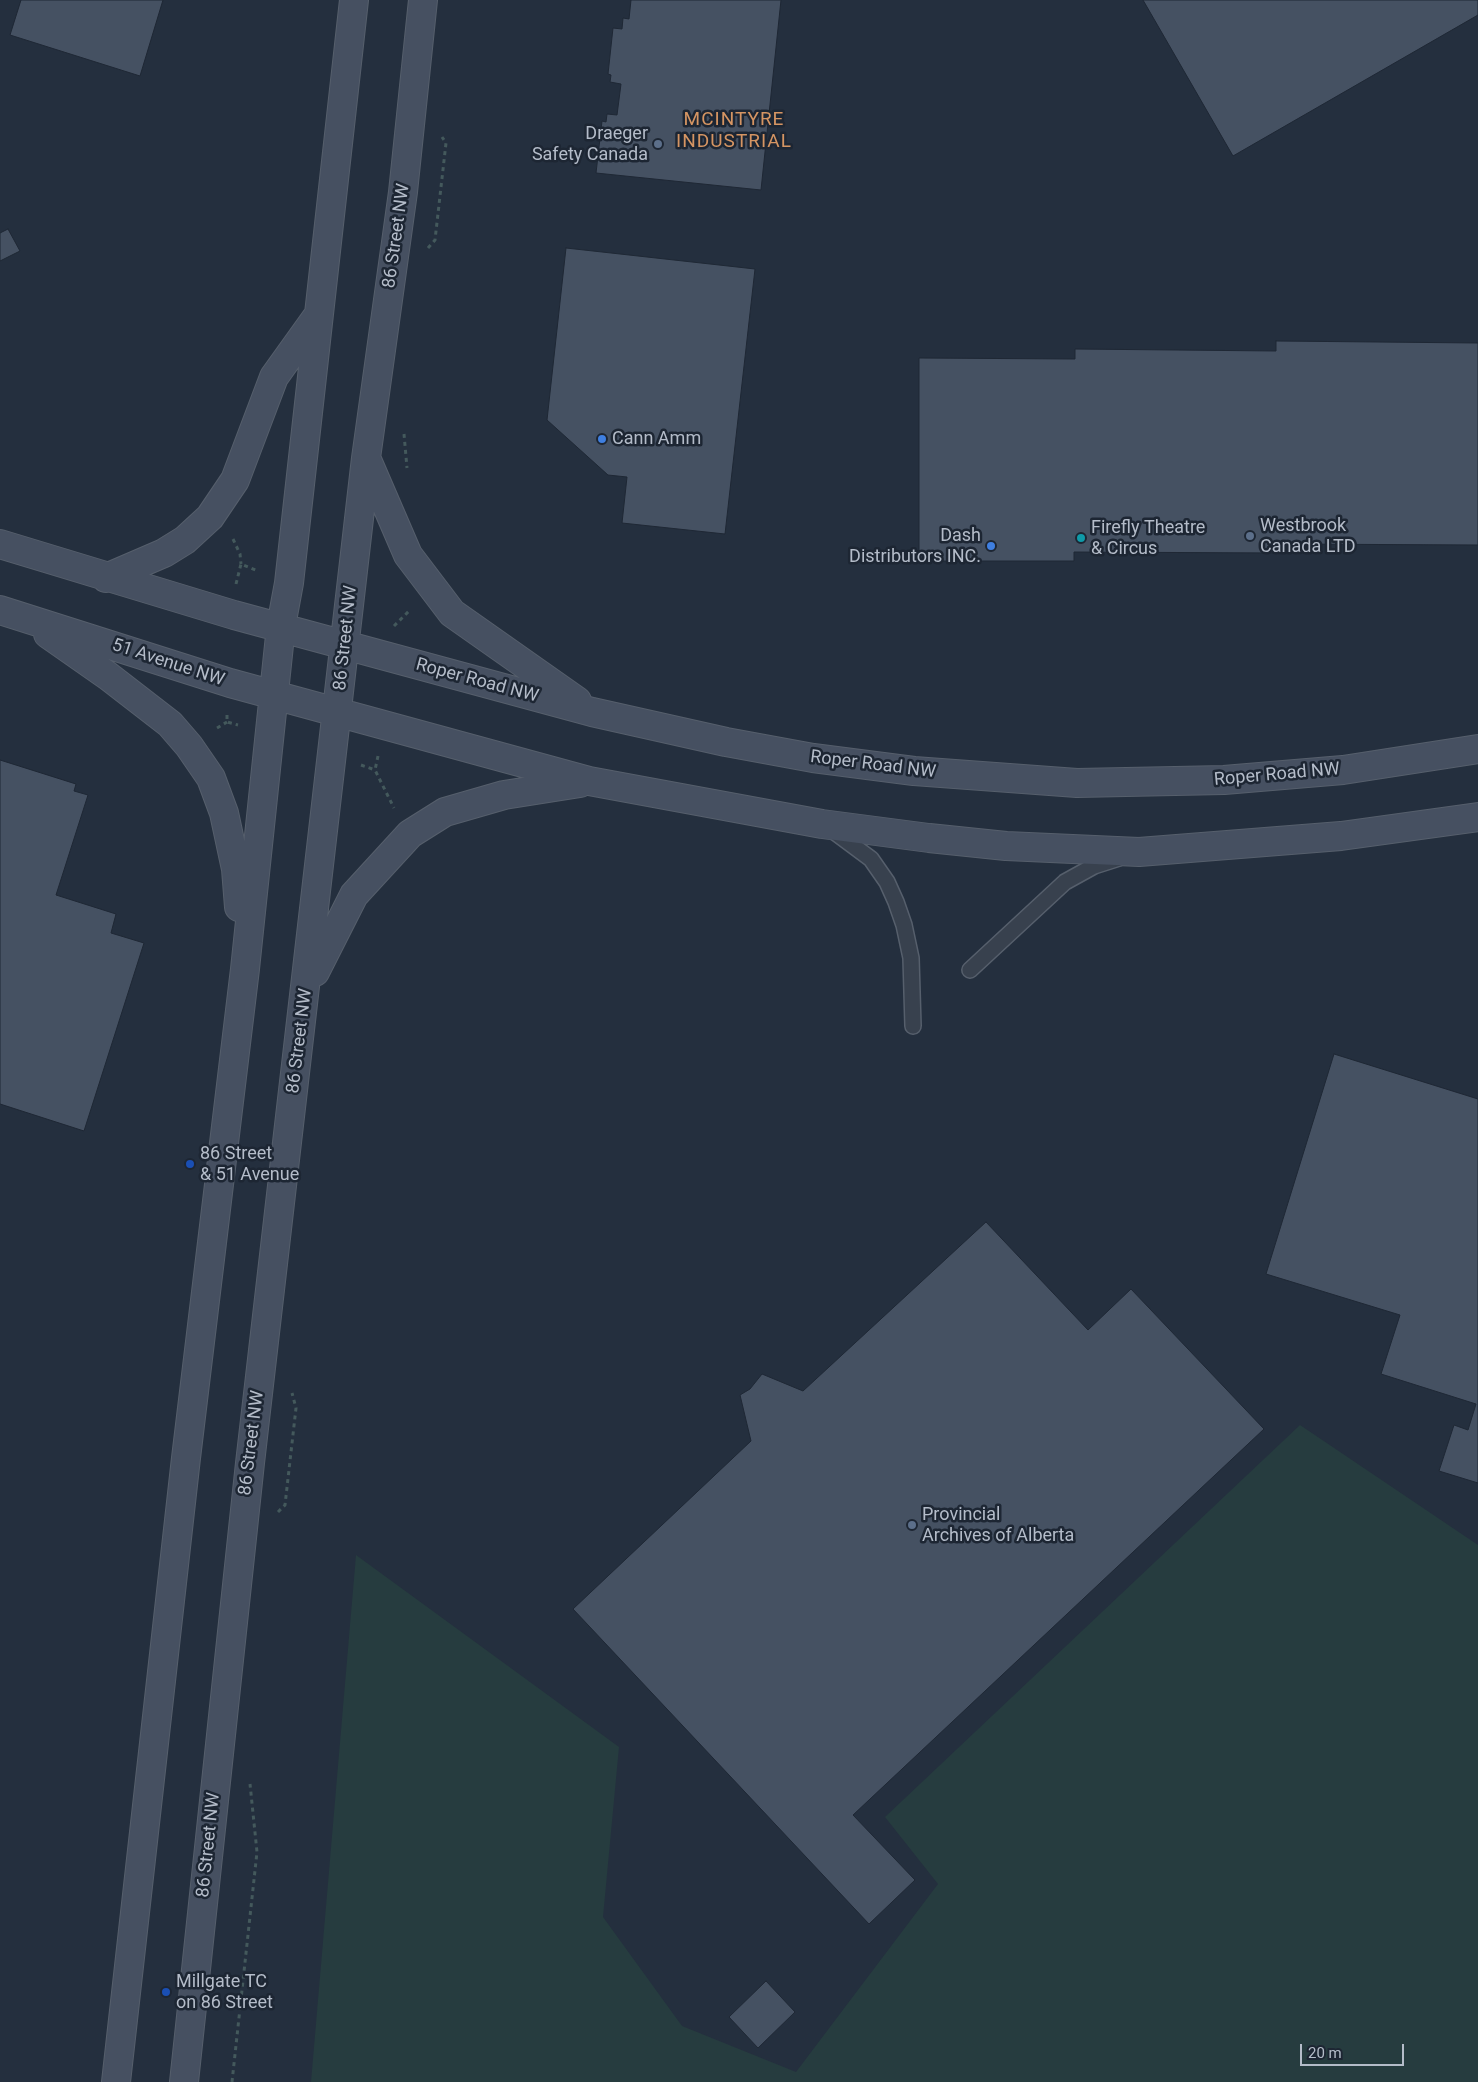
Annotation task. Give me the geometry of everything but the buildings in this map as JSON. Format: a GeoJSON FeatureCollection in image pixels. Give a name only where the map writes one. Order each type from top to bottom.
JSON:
{"type":"FeatureCollection","features":[{"type":"Feature","properties":{"kind":"main road"},"geometry":{"type":"LineString","coordinates":[[116,2082],[187,1449],[245,970],[269,736],[276,694],[281,626],[289,583],[354,0]]}},
{"type":"Feature","properties":{"kind":"main road","name":"86 Street NW"},"geometry":{"type":"LineString","coordinates":[[184,2082],[248,1472],[306,989],[366,458],[403,192],[423,0]]}},
{"type":"Feature","properties":{"kind":"main road"},"geometry":{"type":"LineString","coordinates":[[106,578],[164,554],[184,540],[210,517],[235,480],[274,377],[318,316]]}},
{"type":"Feature","properties":{"kind":"main road"},"geometry":{"type":"LineString","coordinates":[[366,458],[408,555],[452,613],[592,712]]}},
{"type":"Feature","properties":{"kind":"main road"},"geometry":{"type":"LineString","coordinates":[[0,544],[106,578],[281,626]]}},
{"type":"Feature","properties":{"kind":"main road"},"geometry":{"type":"LineString","coordinates":[[12,614],[108,676],[170,724],[211,778],[224,813],[236,869],[245,970]]}},
{"type":"Feature","properties":{"kind":"main road","name":"51 Avenue NW"},"geometry":{"type":"LineString","coordinates":[[12,614],[230,683],[338,712]]}},
{"type":"Feature","properties":{"kind":"main road","name":"Roper Road NW"},"geometry":{"type":"LineString","coordinates":[[281,626],[592,712],[726,742],[813,758],[914,772],[1078,782],[1244,778],[1343,770],[1478,749]]}},
{"type":"Feature","properties":{"kind":"main road"},"geometry":{"type":"LineString","coordinates":[[338,712],[589,781],[822,824],[1006,846],[1139,852],[1341,836],[1478,816]]}},
{"type":"Feature","properties":{"kind":"main road"},"geometry":{"type":"LineString","coordinates":[[306,989],[354,895],[410,834],[445,812],[504,795],[589,781]]}},
{"type":"Feature","properties":{"kind":"lane"},"geometry":{"type":"LineString","coordinates":[[822,824],[871,860],[887,882],[896,902],[904,925],[911,958],[912,1026]]}},
{"type":"Feature","properties":{"kind":"lane"},"geometry":{"type":"LineString","coordinates":[[970,970],[1065,882],[1094,866],[1139,852]]}},
{"type":"Feature","properties":{"kind":"path"},"geometry":{"type":"LineString","coordinates":[[424,255],[435,240],[446,143]]}},
{"type":"Feature","properties":{"kind":"path"},"geometry":{"type":"LineString","coordinates":[[403,425],[408,472]]}},
{"type":"Feature","properties":{"kind":"path"},"geometry":{"type":"LineString","coordinates":[[227,533],[240,554],[241,564],[236,585]]}},
{"type":"Feature","properties":{"kind":"path"},"geometry":{"type":"LineString","coordinates":[[241,564],[259,572]]}},
{"type":"Feature","properties":{"kind":"path"},"geometry":{"type":"LineString","coordinates":[[394,634],[394,624],[415,606]]}},
{"type":"Feature","properties":{"kind":"path"},"geometry":{"type":"LineString","coordinates":[[228,707],[226,722],[245,728]]}},
{"type":"Feature","properties":{"kind":"path"},"geometry":{"type":"LineString","coordinates":[[380,750],[375,770],[394,810]]}},
{"type":"Feature","properties":{"kind":"path"},"geometry":{"type":"LineString","coordinates":[[358,764],[375,770]]}},
{"type":"Feature","properties":{"kind":"path"},"geometry":{"type":"LineString","coordinates":[[277,1517],[279,1510],[285,1505],[296,1408],[292,1390]]}},
{"type":"Feature","properties":{"kind":"path"},"geometry":{"type":"LineString","coordinates":[[232,2082],[257,1852],[249,1775]]}},
{"type":"Feature","properties":{"kind":"green space"},"geometry":{"type":"Polygon","coordinates":[[[1300,1425],[1478,1545],[1478,2082],[311,2082],[356,1555],[619,1747],[603,1917],[682,2026],[796,2072],[938,1884],[885,1817],[1300,1425]]]}},
{"type":"Feature","properties":{"kind":"place","name":"Draeger Safety Canada"},"geometry":{"type":"Point","coordinates":[658,144]}},
{"type":"Feature","properties":{"kind":"place","name":"Cann Amm"},"geometry":{"type":"Point","coordinates":[602,439]}},
{"type":"Feature","properties":{"kind":"place","name":"Westbrook Canada LTD"},"geometry":{"type":"Point","coordinates":[1250,536]}},
{"type":"Feature","properties":{"kind":"place","name":"Firefly Theatre & Circus"},"geometry":{"type":"Point","coordinates":[1081,538]}},
{"type":"Feature","properties":{"kind":"place","name":"Dash Distributors INC."},"geometry":{"type":"Point","coordinates":[991,546]}},
{"type":"Feature","properties":{"kind":"place","name":"86 Street & 51 Avenue"},"geometry":{"type":"Point","coordinates":[190,1164]}},
{"type":"Feature","properties":{"kind":"place","name":"Provincial Archives of Alberta"},"geometry":{"type":"Point","coordinates":[912,1525]}},
{"type":"Feature","properties":{"kind":"place","name":"Millgate TC on 86 Street"},"geometry":{"type":"Point","coordinates":[166,1992]}},
{"type":"Feature","properties":{"kind":"district","name":"MCINTYRE INDUSTRIAL"},"geometry":{"type":"Point","coordinates":[734,131]}}]}
